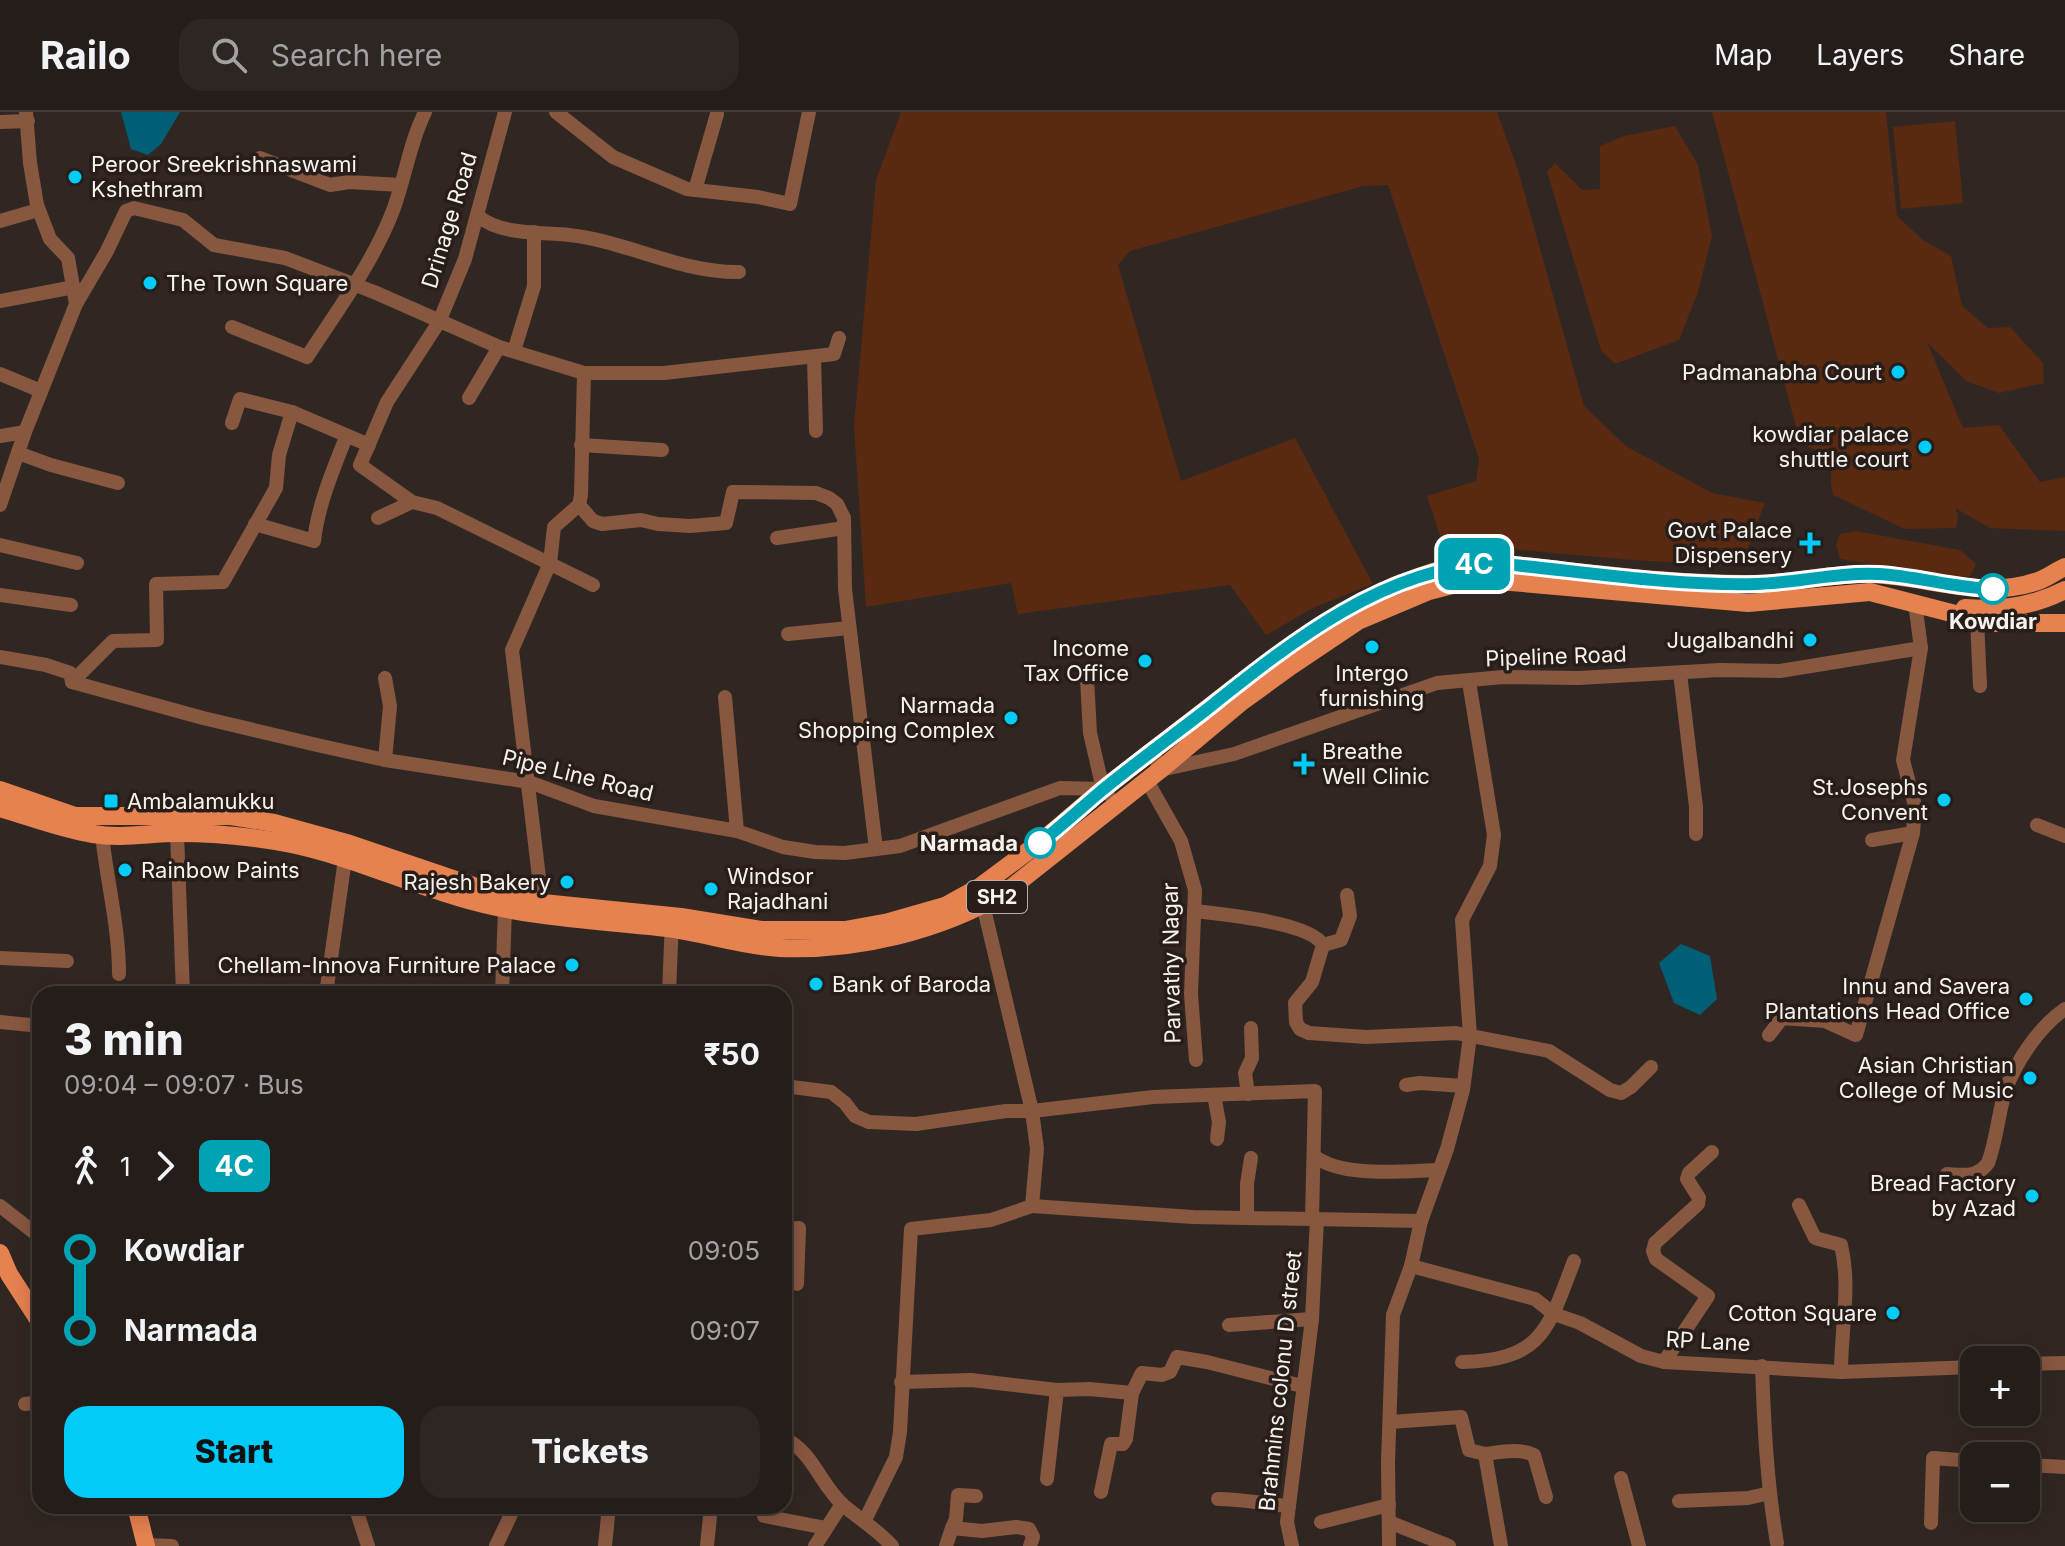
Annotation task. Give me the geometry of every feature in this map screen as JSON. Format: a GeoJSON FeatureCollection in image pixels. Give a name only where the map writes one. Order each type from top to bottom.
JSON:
{"type":"FeatureCollection","features":[{"type":"Feature","properties":{"kind":"main road"},"geometry":{"type":"LineString","coordinates":[[0,808],[60,827],[102,835],[130,837],[177,833],[252,837],[295,845],[456,897],[505,909],[543,909],[761,930],[845,930],[889,922],[981,896],[1103,789],[1278,654],[1319,626],[1394,586],[1464,564],[1493,563],[1694,583],[1758,584],[1851,574],[1881,574],[1963,588],[1997,589],[2038,581],[2065,567]]}},
{"type":"Feature","properties":{"kind":"main road","name":"SH2"},"geometry":{"type":"LineString","coordinates":[[981,896],[1028,875],[1240,703],[1339,632],[1388,607],[1429,591],[1472,580],[1748,603],[1870,592],[1915,603],[1988,610],[2039,600],[2065,590]]}},
{"type":"Feature","properties":{"kind":"main road"},"geometry":{"type":"LineString","coordinates":[[1915,603],[2008,625],[2063,621]]}},
{"type":"Feature","properties":{"kind":"main road"},"geometry":{"type":"LineString","coordinates":[[0,790],[75,816],[231,816],[274,823],[350,844],[543,909]]}},
{"type":"Feature","properties":{"kind":"main road"},"geometry":{"type":"LineString","coordinates":[[0,1253],[9,1274],[32,1310]]}},
{"type":"Feature","properties":{"kind":"main road"},"geometry":{"type":"LineString","coordinates":[[138,1514],[146,1546]]}},
{"type":"Feature","properties":{"kind":"street"},"geometry":{"type":"LineString","coordinates":[[232,327],[307,357],[354,284],[392,213],[415,131],[425,112]]}},
{"type":"Feature","properties":{"kind":"street","name":"Drinage Road"},"geometry":{"type":"LineString","coordinates":[[412,502],[360,465],[387,402],[439,322],[465,259],[505,112]]}},
{"type":"Feature","properties":{"kind":"street"},"geometry":{"type":"LineString","coordinates":[[556,112],[613,157],[687,189],[790,204],[809,112]]}},
{"type":"Feature","properties":{"kind":"street"},"geometry":{"type":"LineString","coordinates":[[695,190],[717,114]]}},
{"type":"Feature","properties":{"kind":"street"},"geometry":{"type":"LineString","coordinates":[[0,122],[27,117],[30,163],[38,210],[50,239],[68,258],[76,304]]}},
{"type":"Feature","properties":{"kind":"street"},"geometry":{"type":"LineString","coordinates":[[260,158],[330,185],[349,182],[400,185]]}},
{"type":"Feature","properties":{"kind":"street"},"geometry":{"type":"LineString","coordinates":[[1,499],[76,304],[126,211],[134,208],[183,220],[214,245],[285,258],[354,284],[499,347],[584,373],[664,373],[783,358],[814,358],[834,354],[839,338]]}},
{"type":"Feature","properties":{"kind":"street"},"geometry":{"type":"LineString","coordinates":[[0,221],[38,210]]}},
{"type":"Feature","properties":{"kind":"street"},"geometry":{"type":"LineString","coordinates":[[478,216],[485,222],[534,232],[612,242],[718,272],[739,272]]}},
{"type":"Feature","properties":{"kind":"street"},"geometry":{"type":"LineString","coordinates":[[514,351],[534,286],[534,232]]}},
{"type":"Feature","properties":{"kind":"street"},"geometry":{"type":"LineString","coordinates":[[0,301],[74,287]]}},
{"type":"Feature","properties":{"kind":"street"},"geometry":{"type":"LineString","coordinates":[[469,398],[499,347]]}},
{"type":"Feature","properties":{"kind":"street"},"geometry":{"type":"LineString","coordinates":[[814,358],[816,431]]}},
{"type":"Feature","properties":{"kind":"street"},"geometry":{"type":"LineString","coordinates":[[584,373],[579,505],[593,521],[602,524],[641,520],[704,526],[726,523],[733,492],[816,493],[837,504],[844,518],[845,589],[876,849]]}},
{"type":"Feature","properties":{"kind":"street"},"geometry":{"type":"LineString","coordinates":[[0,374],[41,391]]}},
{"type":"Feature","properties":{"kind":"street"},"geometry":{"type":"LineString","coordinates":[[232,423],[240,399],[292,412],[369,445]]}},
{"type":"Feature","properties":{"kind":"street"},"geometry":{"type":"LineString","coordinates":[[72,682],[113,641],[157,640],[156,584],[223,582],[276,488],[279,455],[292,412]]}},
{"type":"Feature","properties":{"kind":"street"},"geometry":{"type":"LineString","coordinates":[[0,436],[25,432]]}},
{"type":"Feature","properties":{"kind":"street"},"geometry":{"type":"LineString","coordinates":[[255,524],[314,541],[316,524],[346,437]]}},
{"type":"Feature","properties":{"kind":"street"},"geometry":{"type":"LineString","coordinates":[[581,445],[662,450]]}},
{"type":"Feature","properties":{"kind":"street"},"geometry":{"type":"LineString","coordinates":[[18,453],[118,483]]}},
{"type":"Feature","properties":{"kind":"street"},"geometry":{"type":"LineString","coordinates":[[378,518],[412,502],[437,508],[593,585]]}},
{"type":"Feature","properties":{"kind":"street"},"geometry":{"type":"LineString","coordinates":[[543,909],[512,650],[550,563],[554,527],[579,505]]}},
{"type":"Feature","properties":{"kind":"street"},"geometry":{"type":"LineString","coordinates":[[777,538],[844,528]]}},
{"type":"Feature","properties":{"kind":"street"},"geometry":{"type":"LineString","coordinates":[[0,545],[77,563]]}},
{"type":"Feature","properties":{"kind":"street"},"geometry":{"type":"LineString","coordinates":[[0,595],[71,605]]}},
{"type":"Feature","properties":{"kind":"street"},"geometry":{"type":"LineString","coordinates":[[1769,1035],[1782,1018],[1825,1021],[1856,1035],[1913,833],[1915,806],[1903,760],[1921,648],[1915,603]]}},
{"type":"Feature","properties":{"kind":"street"},"geometry":{"type":"LineString","coordinates":[[1977,620],[1980,686]]}},
{"type":"Feature","properties":{"kind":"street"},"geometry":{"type":"LineString","coordinates":[[788,634],[849,628]]}},
{"type":"Feature","properties":{"kind":"street","name":"Pipeline Road"},"geometry":{"type":"LineString","coordinates":[[1153,775],[1234,754],[1437,683],[1503,677],[1579,678],[1720,670],[1780,671],[1921,648]]}},
{"type":"Feature","properties":{"kind":"street","name":"Pipe Line Road"},"geometry":{"type":"LineString","coordinates":[[0,657],[46,665],[70,673],[72,682],[203,718],[385,760],[529,782],[594,806],[737,831],[783,847],[815,852],[845,853],[900,846],[1060,788],[1103,789]]}},
{"type":"Feature","properties":{"kind":"street"},"geometry":{"type":"LineString","coordinates":[[1680,673],[1696,807],[1696,834]]}},
{"type":"Feature","properties":{"kind":"street"},"geometry":{"type":"LineString","coordinates":[[385,678],[390,706],[385,760]]}},
{"type":"Feature","properties":{"kind":"street"},"geometry":{"type":"LineString","coordinates":[[1087,679],[1090,733],[1103,789],[1117,803]]}},
{"type":"Feature","properties":{"kind":"street"},"geometry":{"type":"LineString","coordinates":[[1389,1546],[1393,1315],[1411,1266],[1421,1221],[1463,1086],[1470,1036],[1462,920],[1490,866],[1494,835],[1469,682]]}},
{"type":"Feature","properties":{"kind":"street"},"geometry":{"type":"LineString","coordinates":[[725,697],[737,831]]}},
{"type":"Feature","properties":{"kind":"street","name":"Parvathy Nagar"},"geometry":{"type":"LineString","coordinates":[[1153,752],[1153,775],[1181,841],[1195,890],[1191,994],[1196,1060]]}},
{"type":"Feature","properties":{"kind":"street"},"geometry":{"type":"LineString","coordinates":[[2037,825],[2065,836]]}},
{"type":"Feature","properties":{"kind":"street"},"geometry":{"type":"LineString","coordinates":[[177,833],[183,986]]}},
{"type":"Feature","properties":{"kind":"street"},"geometry":{"type":"LineString","coordinates":[[1872,840],[1913,833]]}},
{"type":"Feature","properties":{"kind":"street"},"geometry":{"type":"LineString","coordinates":[[102,835],[119,939],[119,974]]}},
{"type":"Feature","properties":{"kind":"street"},"geometry":{"type":"LineString","coordinates":[[327,986],[345,859]]}},
{"type":"Feature","properties":{"kind":"street"},"geometry":{"type":"LineString","coordinates":[[1323,945],[1341,940],[1350,916],[1347,895]]}},
{"type":"Feature","properties":{"kind":"street"},"geometry":{"type":"LineString","coordinates":[[981,896],[1032,1111],[1037,1149],[1032,1206]]}},
{"type":"Feature","properties":{"kind":"street"},"geometry":{"type":"LineString","coordinates":[[502,986],[505,909]]}},
{"type":"Feature","properties":{"kind":"street"},"geometry":{"type":"LineString","coordinates":[[1194,911],[1238,916],[1298,929],[1319,938],[1323,945],[1312,982],[1295,1003],[1296,1022],[1300,1029],[1309,1033],[1366,1037],[1446,1031],[1549,1051],[1610,1090],[1621,1093],[1651,1067]]}},
{"type":"Feature","properties":{"kind":"street"},"geometry":{"type":"LineString","coordinates":[[669,986],[671,922]]}},
{"type":"Feature","properties":{"kind":"street"},"geometry":{"type":"LineString","coordinates":[[0,958],[67,961]]}},
{"type":"Feature","properties":{"kind":"street"},"geometry":{"type":"LineString","coordinates":[[1947,1174],[1973,1175],[1982,1171],[1988,1163],[2006,1089],[2023,1057],[2054,1017],[2065,1009]]}},
{"type":"Feature","properties":{"kind":"street"},"geometry":{"type":"LineString","coordinates":[[0,1022],[32,1025]]}},
{"type":"Feature","properties":{"kind":"street"},"geometry":{"type":"LineString","coordinates":[[792,1087],[831,1092],[855,1116],[880,1124],[916,1124],[1006,1111],[1032,1111],[1153,1097],[1248,1094],[1245,1073],[1252,1058],[1251,1028]]}},
{"type":"Feature","properties":{"kind":"street"},"geometry":{"type":"LineString","coordinates":[[1406,1085],[1463,1086]]}},
{"type":"Feature","properties":{"kind":"street","name":"Brahmins colonu D street"},"geometry":{"type":"LineString","coordinates":[[1248,1094],[1315,1091],[1312,1319],[1287,1522],[1292,1546]]}},
{"type":"Feature","properties":{"kind":"street"},"geometry":{"type":"LineString","coordinates":[[1214,1095],[1219,1122],[1217,1139]]}},
{"type":"Feature","properties":{"kind":"street"},"geometry":{"type":"LineString","coordinates":[[1664,1362],[1708,1296],[1656,1259],[1653,1251],[1655,1243],[1698,1204],[1699,1198],[1687,1179],[1689,1173],[1712,1152]]}},
{"type":"Feature","properties":{"kind":"street"},"geometry":{"type":"LineString","coordinates":[[1314,1156],[1326,1166],[1341,1168],[1383,1172],[1439,1170]]}},
{"type":"Feature","properties":{"kind":"street"},"geometry":{"type":"LineString","coordinates":[[1247,1218],[1251,1158]]}},
{"type":"Feature","properties":{"kind":"street"},"geometry":{"type":"LineString","coordinates":[[1799,1205],[1815,1238],[1841,1245],[1846,1265],[1846,1295],[1841,1331],[1841,1372]]}},
{"type":"Feature","properties":{"kind":"street"},"geometry":{"type":"LineString","coordinates":[[0,1206],[32,1231]]}},
{"type":"Feature","properties":{"kind":"street"},"geometry":{"type":"LineString","coordinates":[[865,1520],[896,1457],[900,1432],[911,1229],[991,1220],[1032,1206],[1247,1218],[1421,1221]]}},
{"type":"Feature","properties":{"kind":"street"},"geometry":{"type":"LineString","coordinates":[[792,1228],[799,1228],[797,1284]]}},
{"type":"Feature","properties":{"kind":"street"},"geometry":{"type":"LineString","coordinates":[[1462,1362],[1490,1361],[1533,1345],[1554,1314],[1574,1261]]}},
{"type":"Feature","properties":{"kind":"street","name":"RP Lane"},"geometry":{"type":"LineString","coordinates":[[1411,1266],[1535,1299],[1554,1314],[1580,1323],[1641,1356],[1664,1362],[1841,1372],[1960,1368]]}},
{"type":"Feature","properties":{"kind":"street"},"geometry":{"type":"LineString","coordinates":[[1229,1325],[1312,1319]]}},
{"type":"Feature","properties":{"kind":"street"},"geometry":{"type":"LineString","coordinates":[[1101,1492],[1111,1444],[1123,1444],[1126,1439],[1132,1393],[1142,1373],[1162,1375],[1170,1372],[1177,1357],[1302,1386]]}},
{"type":"Feature","properties":{"kind":"street"},"geometry":{"type":"LineString","coordinates":[[2040,1364],[2065,1363]]}},
{"type":"Feature","properties":{"kind":"street"},"geometry":{"type":"LineString","coordinates":[[1762,1366],[1764,1436],[1777,1543]]}},
{"type":"Feature","properties":{"kind":"street"},"geometry":{"type":"LineString","coordinates":[[901,1382],[971,1380],[1057,1390],[1132,1393]]}},
{"type":"Feature","properties":{"kind":"street"},"geometry":{"type":"LineString","coordinates":[[1047,1479],[1057,1390]]}},
{"type":"Feature","properties":{"kind":"street"},"geometry":{"type":"LineString","coordinates":[[1390,1422],[1461,1417],[1469,1450],[1485,1454],[1506,1451],[1534,1455],[1546,1497]]}},
{"type":"Feature","properties":{"kind":"street"},"geometry":{"type":"LineString","coordinates":[[792,1444],[810,1458],[842,1504],[865,1520],[884,1543]]}},
{"type":"Feature","properties":{"kind":"street"},"geometry":{"type":"LineString","coordinates":[[1485,1454],[1501,1546]]}},
{"type":"Feature","properties":{"kind":"street"},"geometry":{"type":"LineString","coordinates":[[1931,1523],[1933,1458],[1960,1460]]}},
{"type":"Feature","properties":{"kind":"street"},"geometry":{"type":"LineString","coordinates":[[2040,1466],[2065,1467]]}},
{"type":"Feature","properties":{"kind":"street"},"geometry":{"type":"LineString","coordinates":[[1621,1478],[1639,1546]]}},
{"type":"Feature","properties":{"kind":"street"},"geometry":{"type":"LineString","coordinates":[[1679,1501],[1748,1498],[1770,1493]]}},
{"type":"Feature","properties":{"kind":"street"},"geometry":{"type":"LineString","coordinates":[[946,1546],[956,1519],[958,1495],[976,1496]]}},
{"type":"Feature","properties":{"kind":"street"},"geometry":{"type":"LineString","coordinates":[[1218,1499],[1247,1499],[1258,1505],[1289,1506]]}},
{"type":"Feature","properties":{"kind":"street"},"geometry":{"type":"LineString","coordinates":[[815,1546],[842,1504]]}},
{"type":"Feature","properties":{"kind":"street"},"geometry":{"type":"LineString","coordinates":[[1321,1522],[1389,1505]]}},
{"type":"Feature","properties":{"kind":"street"},"geometry":{"type":"LineString","coordinates":[[358,1514],[368,1546]]}},
{"type":"Feature","properties":{"kind":"street"},"geometry":{"type":"LineString","coordinates":[[496,1546],[511,1514]]}},
{"type":"Feature","properties":{"kind":"street"},"geometry":{"type":"LineString","coordinates":[[605,1546],[608,1514]]}},
{"type":"Feature","properties":{"kind":"street"},"geometry":{"type":"LineString","coordinates":[[707,1546],[710,1514]]}},
{"type":"Feature","properties":{"kind":"street"},"geometry":{"type":"LineString","coordinates":[[764,1516],[826,1528]]}},
{"type":"Feature","properties":{"kind":"street"},"geometry":{"type":"LineString","coordinates":[[1389,1522],[1449,1546]]}},
{"type":"Feature","properties":{"kind":"street"},"geometry":{"type":"LineString","coordinates":[[952,1528],[982,1531],[1016,1527],[1029,1529],[1033,1537],[1030,1546]]}},
{"type":"Feature","properties":{"kind":"street"},"geometry":{"type":"LineString","coordinates":[[146,1546],[172,1546]]}},
{"type":"Feature","properties":{"kind":"shaded area"},"geometry":{"type":"Polygon","coordinates":[[[901,112],[1497,112],[1518,170],[1584,406],[1626,446],[1712,493],[1765,503],[1741,566],[1488,547],[1447,557],[1427,496],[1476,481],[1479,459],[1388,185],[1363,186],[1130,251],[1118,265],[1181,481],[1295,438],[1373,584],[1313,608],[1266,635],[1230,585],[1018,614],[1011,583],[866,607],[854,426],[876,180],[901,112]]]}},
{"type":"Feature","properties":{"kind":"shaded area"},"geometry":{"type":"Polygon","coordinates":[[[1712,112],[1886,112],[1897,216],[1923,240],[1951,256],[1962,306],[1988,328],[2010,327],[2043,363],[2044,383],[1999,393],[1966,381],[1927,342],[1963,428],[1999,425],[2040,482],[2065,477],[2065,531],[1990,528],[1955,508],[1958,516],[1956,528],[1905,529],[1833,495],[1832,459],[1800,442],[1712,112]]]}},
{"type":"Feature","properties":{"kind":"shaded area"},"geometry":{"type":"Polygon","coordinates":[[[1955,121],[1963,203],[1901,209],[1893,127],[1955,121]]]}},
{"type":"Feature","properties":{"kind":"shaded area"},"geometry":{"type":"Polygon","coordinates":[[[1675,126],[1698,165],[1712,236],[1698,292],[1679,340],[1615,364],[1601,350],[1547,172],[1555,163],[1582,190],[1600,189],[1600,146],[1624,136],[1675,126]]]}},
{"type":"Feature","properties":{"kind":"shaded area"},"geometry":{"type":"Polygon","coordinates":[[[1856,531],[1960,550],[1976,564],[1970,576],[1955,577],[1840,559],[1836,545],[1840,534],[1856,531]]]}},
{"type":"Feature","properties":{"kind":"water"},"geometry":{"type":"Polygon","coordinates":[[[121,112],[180,112],[161,144],[148,155],[131,149],[121,112]]]}},
{"type":"Feature","properties":{"kind":"water"},"geometry":{"type":"Polygon","coordinates":[[[1681,944],[1710,956],[1717,999],[1700,1015],[1674,1003],[1659,963],[1681,944]]]}},
{"type":"Feature","properties":{"kind":"bus line","name":"4C"},"geometry":{"type":"LineString","coordinates":[[1040,843],[1103,789],[1278,654],[1358,604],[1394,586],[1433,572],[1464,564],[1493,563],[1694,583],[1758,584],[1851,574],[1881,574],[1963,588],[1993,589]]}},
{"type":"Feature","properties":{"kind":"place","name":"Peroor Sreekrishnaswami Kshethram"},"geometry":{"type":"Point","coordinates":[75,177]}},
{"type":"Feature","properties":{"kind":"place","name":"The Town Square"},"geometry":{"type":"Point","coordinates":[150,283]}},
{"type":"Feature","properties":{"kind":"place","name":"Padmanabha Court"},"geometry":{"type":"Point","coordinates":[1898,372]}},
{"type":"Feature","properties":{"kind":"place","name":"kowdiar palace shuttle court"},"geometry":{"type":"Point","coordinates":[1925,447]}},
{"type":"Feature","properties":{"kind":"place","name":"Govt Palace Dispensery"},"geometry":{"type":"Point","coordinates":[1810,543]}},
{"type":"Feature","properties":{"kind":"place","name":"Kowdiar"},"geometry":{"type":"Point","coordinates":[1993,589]}},
{"type":"Feature","properties":{"kind":"place","name":"Jugalbandhi"},"geometry":{"type":"Point","coordinates":[1810,640]}},
{"type":"Feature","properties":{"kind":"place","name":"Intergo furnishing"},"geometry":{"type":"Point","coordinates":[1372,647]}},
{"type":"Feature","properties":{"kind":"place","name":"Income Tax Office"},"geometry":{"type":"Point","coordinates":[1145,661]}},
{"type":"Feature","properties":{"kind":"place","name":"Narmada Shopping Complex"},"geometry":{"type":"Point","coordinates":[1011,718]}},
{"type":"Feature","properties":{"kind":"place","name":"Breathe Well Clinic"},"geometry":{"type":"Point","coordinates":[1304,764]}},
{"type":"Feature","properties":{"kind":"place","name":"St.Josephs Convent"},"geometry":{"type":"Point","coordinates":[1944,800]}},
{"type":"Feature","properties":{"kind":"place","name":"Ambalamukku"},"geometry":{"type":"Point","coordinates":[111,801]}},
{"type":"Feature","properties":{"kind":"place","name":"Narmada"},"geometry":{"type":"Point","coordinates":[1040,843]}},
{"type":"Feature","properties":{"kind":"place","name":"Rainbow Paints"},"geometry":{"type":"Point","coordinates":[125,870]}},
{"type":"Feature","properties":{"kind":"place","name":"Rajesh Bakery"},"geometry":{"type":"Point","coordinates":[567,882]}},
{"type":"Feature","properties":{"kind":"place","name":"Windsor Rajadhani"},"geometry":{"type":"Point","coordinates":[711,889]}},
{"type":"Feature","properties":{"kind":"place","name":"Chellam-Innova Furniture Palace"},"geometry":{"type":"Point","coordinates":[572,965]}},
{"type":"Feature","properties":{"kind":"place","name":"Bank of Baroda"},"geometry":{"type":"Point","coordinates":[816,984]}},
{"type":"Feature","properties":{"kind":"place","name":"Innu and Savera Plantations Head Office"},"geometry":{"type":"Point","coordinates":[2026,999]}},
{"type":"Feature","properties":{"kind":"place","name":"Asian Christian College of Music"},"geometry":{"type":"Point","coordinates":[2030,1078]}},
{"type":"Feature","properties":{"kind":"place","name":"Bread Factory by Azad"},"geometry":{"type":"Point","coordinates":[2032,1196]}},
{"type":"Feature","properties":{"kind":"place","name":"Cotton Square"},"geometry":{"type":"Point","coordinates":[1893,1313]}}]}
